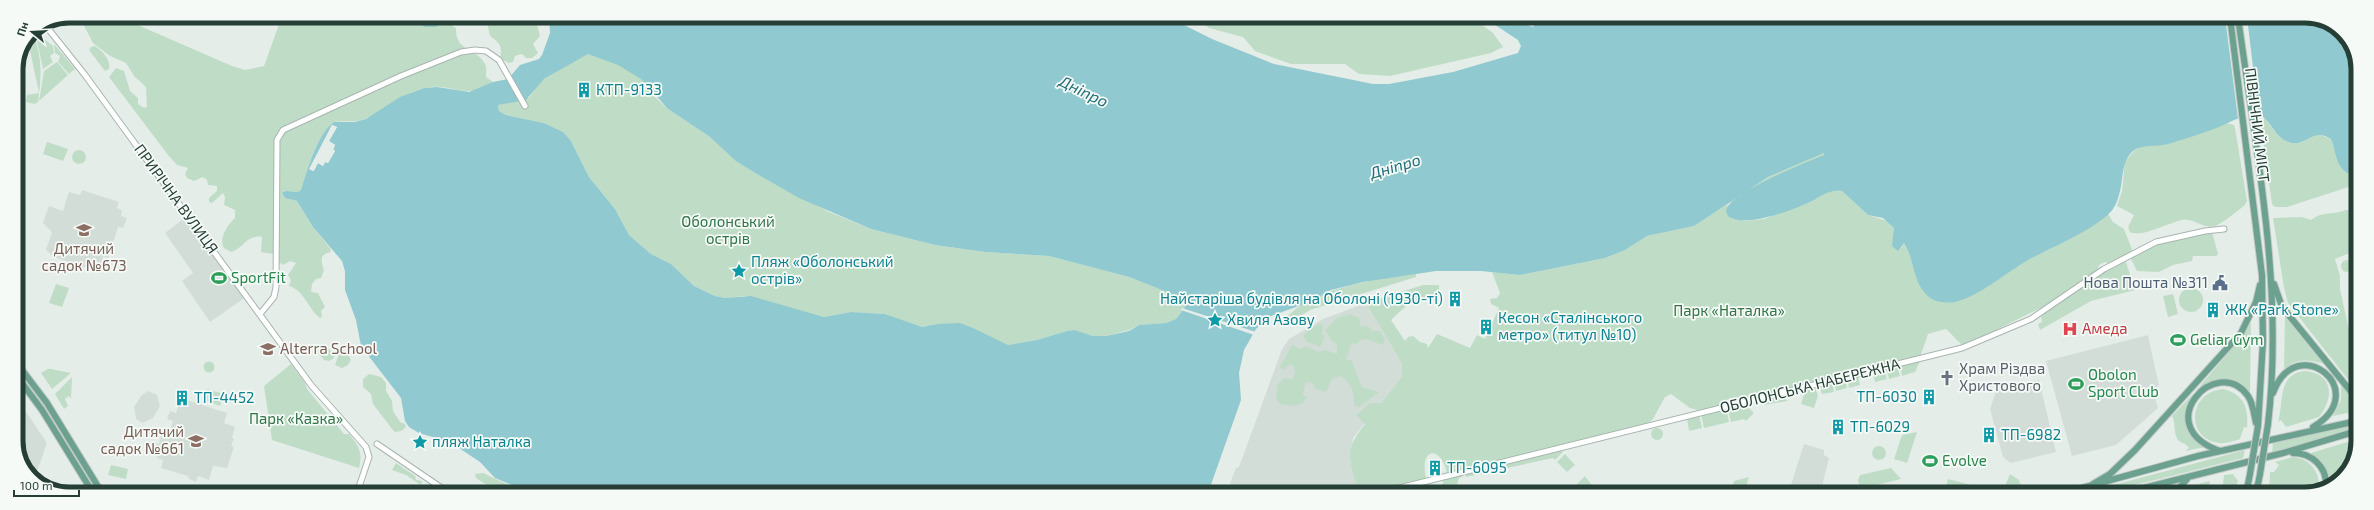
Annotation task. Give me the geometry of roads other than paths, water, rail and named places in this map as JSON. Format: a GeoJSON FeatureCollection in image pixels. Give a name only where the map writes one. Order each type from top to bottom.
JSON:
{"type":"FeatureCollection","features":[{"type":"Feature","properties":{"kind":"main road","name":"ПІВНІЧНИЙ МІСТ"},"geometry":{"type":"LineString","coordinates":[[2231,23],[2262,275]]}},
{"type":"Feature","properties":{"kind":"main road","name":"ПІВНІЧНИЙ МІСТ"},"geometry":{"type":"LineString","coordinates":[[2239,23],[2271,276]]}},
{"type":"Feature","properties":{"kind":"main road"},"geometry":{"type":"LineString","coordinates":[[2247,487],[2258,426],[2263,341],[2262,275]]}},
{"type":"Feature","properties":{"kind":"main road"},"geometry":{"type":"LineString","coordinates":[[2088,487],[2110,474],[2134,450],[2242,332],[2256,302],[2262,275]]}},
{"type":"Feature","properties":{"kind":"main road"},"geometry":{"type":"LineString","coordinates":[[2257,487],[2271,398],[2271,276]]}},
{"type":"Feature","properties":{"kind":"main road"},"geometry":{"type":"LineString","coordinates":[[2271,276],[2285,310],[2351,392]]}},
{"type":"Feature","properties":{"kind":"main road"},"geometry":{"type":"LineString","coordinates":[[2271,398],[2276,383],[2285,373],[2295,367],[2312,365],[2329,374],[2336,391],[2334,406],[2328,416],[2308,430]]}},
{"type":"Feature","properties":{"kind":"main road"},"geometry":{"type":"LineString","coordinates":[[23,371],[47,404],[98,487]]}},
{"type":"Feature","properties":{"kind":"main road"},"geometry":{"type":"LineString","coordinates":[[2220,451],[2210,448],[2197,438],[2190,425],[2189,409],[2192,400],[2205,388],[2221,383],[2239,388],[2248,397],[2258,426]]}},
{"type":"Feature","properties":{"kind":"main road"},"geometry":{"type":"LineString","coordinates":[[23,384],[42,410],[89,487]]}},
{"type":"Feature","properties":{"kind":"main road"},"geometry":{"type":"LineString","coordinates":[[2088,487],[2220,451],[2308,430],[2351,422]]}},
{"type":"Feature","properties":{"kind":"main road"},"geometry":{"type":"LineString","coordinates":[[2148,487],[2283,454],[2351,433]]}},
{"type":"Feature","properties":{"kind":"main road"},"geometry":{"type":"LineString","coordinates":[[2283,454],[2304,453],[2313,458],[2323,470],[2325,482]]}},
{"type":"Feature","properties":{"kind":"main road"},"geometry":{"type":"LineString","coordinates":[[2180,487],[2189,477]]}},
{"type":"Feature","properties":{"kind":"street","name":"ПРИРІЧНА ВУЛИЦЯ"},"geometry":{"type":"LineString","coordinates":[[48,29],[88,79],[311,385],[366,447],[369,457],[359,487]]}},
{"type":"Feature","properties":{"kind":"street"},"geometry":{"type":"LineString","coordinates":[[260,314],[274,297],[276,283],[277,140],[283,130],[401,76],[461,52],[475,50],[486,51],[493,54],[503,65],[524,105]]}},
{"type":"Feature","properties":{"kind":"street","name":"ОБОЛОНСЬКА НАБЕРЕЖНА"},"geometry":{"type":"LineString","coordinates":[[1403,487],[1962,348],[2030,319],[2105,268],[2156,242],[2205,231],[2224,230]]}},
{"type":"Feature","properties":{"kind":"street"},"geometry":{"type":"LineString","coordinates":[[377,444],[440,487]]}},
{"type":"Feature","properties":{"kind":"water"},"geometry":{"type":"Polygon","coordinates":[[[418,23],[439,23],[436,27],[425,27],[418,23]]]}},
{"type":"Feature","properties":{"kind":"water","name":"Дніпро"},"geometry":{"type":"Polygon","coordinates":[[[549,23],[1180,23],[1212,39],[1274,64],[1373,84],[1389,84],[1453,72],[1518,53],[1521,46],[1518,40],[1492,23],[1527,23],[1527,25],[1533,27],[1536,23],[2305,23],[2314,24],[2328,29],[2345,46],[2349,57],[2351,66],[2351,174],[2345,171],[2338,162],[2331,139],[2319,135],[2300,143],[2288,142],[2280,137],[2262,116],[2256,115],[2245,116],[2219,127],[2168,144],[2141,147],[2133,151],[2128,156],[2125,162],[2120,194],[2113,209],[2106,216],[2074,237],[2028,260],[1983,290],[1955,302],[1946,303],[1937,301],[1926,294],[1918,281],[1911,258],[1904,243],[1898,251],[1892,246],[1894,228],[1883,218],[1868,215],[1842,191],[1829,192],[1808,203],[1780,214],[1745,220],[1735,219],[1728,216],[1726,211],[1730,204],[1739,196],[1694,226],[1647,236],[1625,250],[1605,258],[1520,275],[1481,271],[1436,271],[1363,282],[1331,290],[1307,303],[1271,316],[1256,329],[1244,350],[1239,373],[1241,400],[1210,487],[517,487],[495,478],[480,462],[456,446],[419,433],[409,427],[405,421],[401,398],[361,346],[356,320],[345,290],[345,271],[342,261],[313,227],[297,201],[285,198],[282,193],[301,190],[313,153],[323,135],[334,122],[355,122],[366,119],[400,97],[424,88],[437,87],[469,92],[493,82],[508,79],[520,65],[539,59],[542,55],[550,33],[549,23]],[[588,54],[544,79],[526,100],[498,105],[499,111],[506,115],[544,123],[563,132],[571,141],[589,177],[615,209],[629,235],[651,254],[671,264],[694,286],[715,296],[725,298],[751,296],[824,317],[851,312],[885,314],[922,327],[937,324],[960,323],[1008,345],[1037,340],[1075,330],[1093,336],[1106,336],[1129,331],[1139,325],[1166,323],[1176,319],[1185,307],[1182,298],[1129,277],[1049,256],[985,252],[935,245],[871,229],[799,198],[736,161],[710,137],[668,109],[641,79],[618,65],[588,54]],[[332,125],[310,169],[314,171],[318,163],[323,166],[325,162],[328,163],[335,151],[333,150],[335,145],[329,141],[337,127],[332,125]],[[1824,153],[1768,177],[1753,187],[1786,171],[1824,155],[1824,153]]]}},
{"type":"Feature","properties":{"kind":"place","name":"КТП-9133"},"geometry":{"type":"Point","coordinates":[584,90]}},
{"type":"Feature","properties":{"kind":"place","name":"Дитячий садок №673"},"geometry":{"type":"Point","coordinates":[84,230]}},
{"type":"Feature","properties":{"kind":"place","name":"Пляж «Оболонський острів»"},"geometry":{"type":"Point","coordinates":[739,271]}},
{"type":"Feature","properties":{"kind":"place","name":"SportFit"},"geometry":{"type":"Point","coordinates":[219,278]}},
{"type":"Feature","properties":{"kind":"place","name":"Нова Пошта №311"},"geometry":{"type":"Point","coordinates":[2220,283]}},
{"type":"Feature","properties":{"kind":"place","name":"Найстаріша будівля на Оболоні (1930-ті)"},"geometry":{"type":"Point","coordinates":[1455,299]}},
{"type":"Feature","properties":{"kind":"place","name":"ЖК «Park Stone»"},"geometry":{"type":"Point","coordinates":[2213,310]}},
{"type":"Feature","properties":{"kind":"place","name":"Хвиля Азову"},"geometry":{"type":"Point","coordinates":[1215,320]}},
{"type":"Feature","properties":{"kind":"place","name":"Кесон «Сталінського метро» (титул №10)"},"geometry":{"type":"Point","coordinates":[1486,327]}},
{"type":"Feature","properties":{"kind":"place","name":"Амеда"},"geometry":{"type":"Point","coordinates":[2070,329]}},
{"type":"Feature","properties":{"kind":"place","name":"Geliar Gym"},"geometry":{"type":"Point","coordinates":[2178,340]}},
{"type":"Feature","properties":{"kind":"place","name":"Alterra School"},"geometry":{"type":"Point","coordinates":[268,349]}},
{"type":"Feature","properties":{"kind":"place","name":"Храм Різдва Христового"},"geometry":{"type":"Point","coordinates":[1947,378]}},
{"type":"Feature","properties":{"kind":"place","name":"Obolon Sport Club"},"geometry":{"type":"Point","coordinates":[2076,384]}},
{"type":"Feature","properties":{"kind":"place","name":"ТП-6030"},"geometry":{"type":"Point","coordinates":[1929,397]}},
{"type":"Feature","properties":{"kind":"place","name":"ТП-4452"},"geometry":{"type":"Point","coordinates":[182,398]}},
{"type":"Feature","properties":{"kind":"place","name":"ТП-6029"},"geometry":{"type":"Point","coordinates":[1838,427]}},
{"type":"Feature","properties":{"kind":"place","name":"ТП-6982"},"geometry":{"type":"Point","coordinates":[1989,435]}},
{"type":"Feature","properties":{"kind":"place","name":"Дитячий садок №661"},"geometry":{"type":"Point","coordinates":[196,441]}},
{"type":"Feature","properties":{"kind":"place","name":"пляж Наталка"},"geometry":{"type":"Point","coordinates":[420,442]}},
{"type":"Feature","properties":{"kind":"place","name":"Evolve"},"geometry":{"type":"Point","coordinates":[1930,461]}},
{"type":"Feature","properties":{"kind":"place","name":"ТП-6095"},"geometry":{"type":"Point","coordinates":[1435,468]}},
{"type":"Feature","properties":{"kind":"park label","name":"Оболонський острів"},"geometry":{"type":"Point","coordinates":[728,230]}},
{"type":"Feature","properties":{"kind":"park label","name":"Парк «Наталка»"},"geometry":{"type":"Point","coordinates":[1729,311]}},
{"type":"Feature","properties":{"kind":"park label","name":"Парк «Казка»"},"geometry":{"type":"Point","coordinates":[296,419]}}]}
